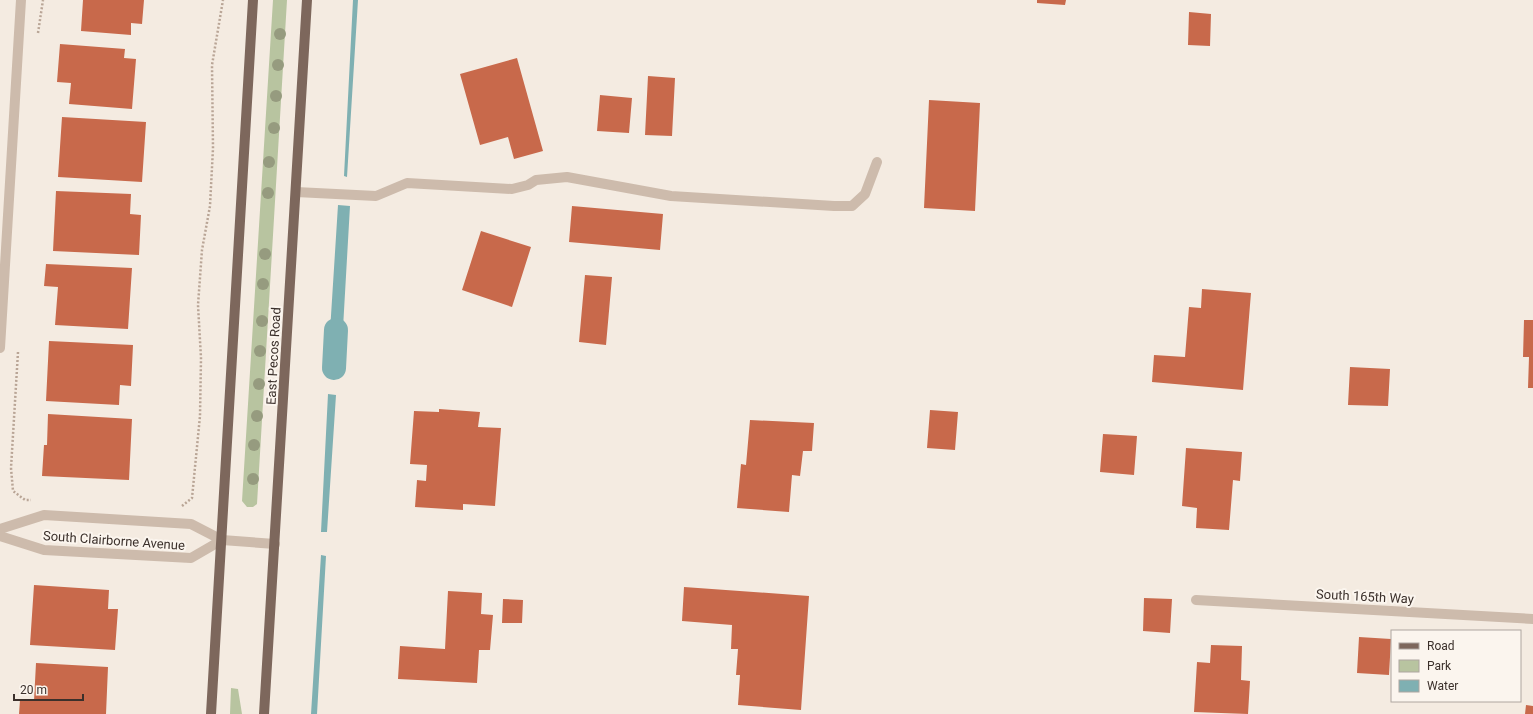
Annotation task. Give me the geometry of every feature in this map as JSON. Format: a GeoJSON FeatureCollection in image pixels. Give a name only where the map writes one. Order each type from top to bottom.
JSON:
{"type":"FeatureCollection","features":[{"type":"Feature","properties":{"kind":"main road"},"geometry":{"type":"LineString","coordinates":[[211,714],[253,0]]}},
{"type":"Feature","properties":{"kind":"main road","name":"East Pecos Road"},"geometry":{"type":"LineString","coordinates":[[264,714],[307,0]]}},
{"type":"Feature","properties":{"kind":"street"},"geometry":{"type":"LineString","coordinates":[[0,348],[21,0]]}},
{"type":"Feature","properties":{"kind":"street"},"geometry":{"type":"LineString","coordinates":[[296,192],[376,196],[407,183],[512,189],[528,185],[536,180],[566,177],[671,196],[852,206],[865,194],[876,162]]}},
{"type":"Feature","properties":{"kind":"street","name":"South Clairborne Avenue"},"geometry":{"type":"LineString","coordinates":[[0,529],[44,515],[191,524],[222,540],[275,544]]}},
{"type":"Feature","properties":{"kind":"street","name":"South Clairborne Avenue"},"geometry":{"type":"LineString","coordinates":[[0,536],[44,550],[191,558],[222,540]]}},
{"type":"Feature","properties":{"kind":"street","name":"South 165th Way"},"geometry":{"type":"LineString","coordinates":[[1196,600],[1533,619]]}},
{"type":"Feature","properties":{"kind":"path"},"geometry":{"type":"LineString","coordinates":[[37,39],[43,0]]}},
{"type":"Feature","properties":{"kind":"path"},"geometry":{"type":"LineString","coordinates":[[175,506],[182,506],[192,498],[200,416],[201,358],[198,305],[202,250],[210,206],[213,148],[212,65],[223,0]]}},
{"type":"Feature","properties":{"kind":"path"},"geometry":{"type":"LineString","coordinates":[[18,349],[10,468],[13,491],[25,500],[32,501]]}},
{"type":"Feature","properties":{"kind":"green space"},"geometry":{"type":"Polygon","coordinates":[[[273,0],[287,0],[257,504],[253,507],[247,507],[242,501],[273,0]]]}},
{"type":"Feature","properties":{"kind":"green space"},"geometry":{"type":"Polygon","coordinates":[[[231,688],[238,689],[242,714],[230,714],[231,688]]]}},
{"type":"Feature","properties":{"kind":"water"},"geometry":{"type":"Polygon","coordinates":[[[353,0],[358,0],[347,177],[344,176],[353,0]]]}},
{"type":"Feature","properties":{"kind":"water"},"geometry":{"type":"Polygon","coordinates":[[[338,205],[350,206],[341,363],[328,363],[338,205]]]}},
{"type":"Feature","properties":{"kind":"water"},"geometry":{"type":"Polygon","coordinates":[[[328,394],[336,395],[327,532],[321,532],[328,394]]]}},
{"type":"Feature","properties":{"kind":"water"},"geometry":{"type":"Polygon","coordinates":[[[321,555],[326,556],[317,714],[311,714],[321,555]]]}},
{"type":"Feature","properties":{"kind":"building"},"geometry":{"type":"Polygon","coordinates":[[[83,0],[144,0],[142,24],[131,23],[131,35],[81,31],[83,0]]]}},
{"type":"Feature","properties":{"kind":"building"},"geometry":{"type":"Polygon","coordinates":[[[1037,0],[1066,0],[1065,5],[1037,3],[1037,0]]]}},
{"type":"Feature","properties":{"kind":"building"},"geometry":{"type":"Polygon","coordinates":[[[1189,12],[1211,14],[1210,46],[1188,45],[1189,12]]]}},
{"type":"Feature","properties":{"kind":"building"},"geometry":{"type":"Polygon","coordinates":[[[60,44],[125,49],[124,58],[136,59],[132,109],[69,104],[71,83],[57,82],[60,44]]]}},
{"type":"Feature","properties":{"kind":"building"},"geometry":{"type":"Polygon","coordinates":[[[517,58],[543,151],[514,159],[508,137],[480,145],[460,74],[517,58]]]}},
{"type":"Feature","properties":{"kind":"building"},"geometry":{"type":"Polygon","coordinates":[[[648,76],[675,78],[672,136],[645,135],[648,76]]]}},
{"type":"Feature","properties":{"kind":"building"},"geometry":{"type":"Polygon","coordinates":[[[600,95],[632,98],[629,133],[597,131],[600,95]]]}},
{"type":"Feature","properties":{"kind":"building"},"geometry":{"type":"Polygon","coordinates":[[[929,100],[980,103],[975,211],[924,208],[929,100]]]}},
{"type":"Feature","properties":{"kind":"building"},"geometry":{"type":"Polygon","coordinates":[[[62,117],[146,122],[142,182],[58,177],[62,117]]]}},
{"type":"Feature","properties":{"kind":"building"},"geometry":{"type":"Polygon","coordinates":[[[56,191],[131,194],[130,214],[141,215],[139,255],[53,251],[56,191]]]}},
{"type":"Feature","properties":{"kind":"building"},"geometry":{"type":"Polygon","coordinates":[[[572,206],[663,214],[660,250],[569,242],[572,206]]]}},
{"type":"Feature","properties":{"kind":"building"},"geometry":{"type":"Polygon","coordinates":[[[481,231],[531,247],[512,307],[462,290],[481,231]]]}},
{"type":"Feature","properties":{"kind":"building"},"geometry":{"type":"Polygon","coordinates":[[[46,264],[132,268],[128,329],[55,325],[58,287],[44,286],[46,264]]]}},
{"type":"Feature","properties":{"kind":"building"},"geometry":{"type":"Polygon","coordinates":[[[585,275],[612,277],[606,345],[579,342],[585,275]]]}},
{"type":"Feature","properties":{"kind":"building"},"geometry":{"type":"Polygon","coordinates":[[[1202,289],[1251,293],[1243,390],[1152,382],[1154,355],[1185,357],[1189,307],[1201,308],[1202,289]]]}},
{"type":"Feature","properties":{"kind":"building"},"geometry":{"type":"Polygon","coordinates":[[[1524,320],[1533,320],[1533,388],[1528,388],[1529,357],[1523,357],[1524,320]]]}},
{"type":"Feature","properties":{"kind":"building"},"geometry":{"type":"Polygon","coordinates":[[[49,341],[133,345],[131,386],[120,385],[119,405],[46,401],[49,341]]]}},
{"type":"Feature","properties":{"kind":"building"},"geometry":{"type":"Polygon","coordinates":[[[1350,367],[1390,369],[1388,406],[1348,405],[1350,367]]]}},
{"type":"Feature","properties":{"kind":"building"},"geometry":{"type":"Polygon","coordinates":[[[439,409],[480,412],[478,427],[501,428],[495,506],[463,504],[463,510],[415,507],[417,480],[426,481],[427,465],[410,464],[414,411],[439,412],[439,409]]]}},
{"type":"Feature","properties":{"kind":"building"},"geometry":{"type":"Polygon","coordinates":[[[930,410],[958,412],[955,450],[927,448],[930,410]]]}},
{"type":"Feature","properties":{"kind":"building"},"geometry":{"type":"Polygon","coordinates":[[[48,414],[132,419],[129,480],[42,476],[44,445],[47,445],[48,414]]]}},
{"type":"Feature","properties":{"kind":"building"},"geometry":{"type":"Polygon","coordinates":[[[750,420],[814,423],[812,451],[803,451],[800,476],[792,475],[789,512],[737,508],[741,464],[746,465],[750,420]]]}},
{"type":"Feature","properties":{"kind":"building"},"geometry":{"type":"Polygon","coordinates":[[[1103,434],[1137,436],[1134,475],[1100,472],[1103,434]]]}},
{"type":"Feature","properties":{"kind":"building"},"geometry":{"type":"Polygon","coordinates":[[[1186,448],[1242,452],[1240,481],[1233,480],[1229,530],[1196,528],[1197,508],[1182,506],[1186,448]]]}},
{"type":"Feature","properties":{"kind":"building"},"geometry":{"type":"Polygon","coordinates":[[[34,585],[109,590],[108,609],[118,609],[115,650],[30,645],[34,585]]]}},
{"type":"Feature","properties":{"kind":"building"},"geometry":{"type":"Polygon","coordinates":[[[684,587],[809,596],[801,710],[738,705],[740,675],[736,675],[738,649],[731,649],[732,625],[682,621],[684,587]]]}},
{"type":"Feature","properties":{"kind":"building"},"geometry":{"type":"Polygon","coordinates":[[[448,591],[482,593],[481,614],[493,615],[490,650],[479,650],[477,683],[398,679],[400,646],[445,649],[448,591]]]}},
{"type":"Feature","properties":{"kind":"building"},"geometry":{"type":"Polygon","coordinates":[[[1144,598],[1172,599],[1170,633],[1143,631],[1144,598]]]}},
{"type":"Feature","properties":{"kind":"building"},"geometry":{"type":"Polygon","coordinates":[[[503,599],[523,600],[522,623],[502,623],[503,599]]]}},
{"type":"Feature","properties":{"kind":"building"},"geometry":{"type":"Polygon","coordinates":[[[1359,637],[1391,639],[1389,675],[1357,673],[1359,637]]]}},
{"type":"Feature","properties":{"kind":"building"},"geometry":{"type":"Polygon","coordinates":[[[1211,645],[1242,646],[1241,680],[1250,681],[1248,714],[1194,712],[1197,662],[1210,663],[1211,645]]]}},
{"type":"Feature","properties":{"kind":"building"},"geometry":{"type":"Polygon","coordinates":[[[36,663],[108,667],[106,714],[19,714],[20,700],[34,701],[36,663]]]}},
{"type":"Feature","properties":{"kind":"building"},"geometry":{"type":"Polygon","coordinates":[[[1526,705],[1533,706],[1533,714],[1525,714],[1526,705]]]}},
{"type":"Feature","properties":{"kind":"waterway"},"geometry":{"type":"LineString","coordinates":[[334,368],[336,330]]}}]}
